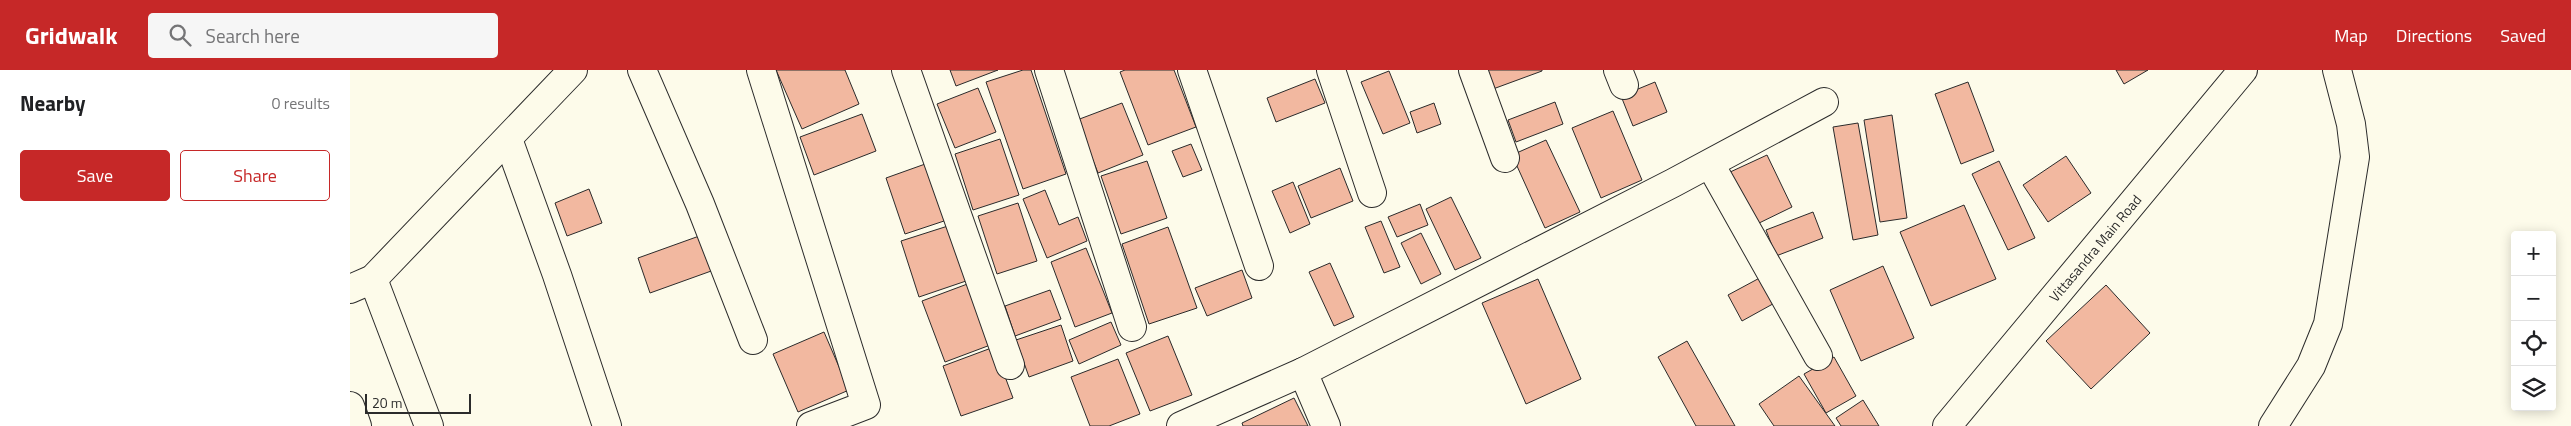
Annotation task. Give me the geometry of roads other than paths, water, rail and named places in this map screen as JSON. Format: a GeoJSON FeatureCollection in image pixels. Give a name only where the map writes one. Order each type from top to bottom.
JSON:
{"type":"FeatureCollection","features":[{"type":"Feature","properties":{"kind":"street"},"geometry":{"type":"LineString","coordinates":[[429,426],[361,284],[508,138],[573,70]]}},
{"type":"Feature","properties":{"kind":"street"},"geometry":{"type":"LineString","coordinates":[[642,70],[700,204],[753,340]]}},
{"type":"Feature","properties":{"kind":"street"},"geometry":{"type":"LineString","coordinates":[[761,70],[866,404],[811,426]]}},
{"type":"Feature","properties":{"kind":"street"},"geometry":{"type":"LineString","coordinates":[[906,70],[1010,365]]}},
{"type":"Feature","properties":{"kind":"street"},"geometry":{"type":"LineString","coordinates":[[1049,70],[1132,327]]}},
{"type":"Feature","properties":{"kind":"street"},"geometry":{"type":"LineString","coordinates":[[1192,70],[1259,266]]}},
{"type":"Feature","properties":{"kind":"street"},"geometry":{"type":"LineString","coordinates":[[1331,70],[1372,193]]}},
{"type":"Feature","properties":{"kind":"street"},"geometry":{"type":"LineString","coordinates":[[1473,70],[1505,158]]}},
{"type":"Feature","properties":{"kind":"street","name":"Vittasandra Main Road"},"geometry":{"type":"LineString","coordinates":[[1947,426],[2243,70]]}},
{"type":"Feature","properties":{"kind":"street"},"geometry":{"type":"LineString","coordinates":[[2273,426],[2310,366],[2328,324],[2355,157],[2351,124],[2337,70]]}},
{"type":"Feature","properties":{"kind":"street"},"geometry":{"type":"LineString","coordinates":[[1181,426],[1303,372],[1710,164],[1824,102]]}},
{"type":"Feature","properties":{"kind":"street"},"geometry":{"type":"LineString","coordinates":[[508,138],[607,426]]}},
{"type":"Feature","properties":{"kind":"street"},"geometry":{"type":"LineString","coordinates":[[1710,164],[1818,356]]}},
{"type":"Feature","properties":{"kind":"street"},"geometry":{"type":"LineString","coordinates":[[1303,372],[1326,426]]}},
{"type":"Feature","properties":{"kind":"street"},"geometry":{"type":"LineString","coordinates":[[350,406],[357,426]]}}]}
